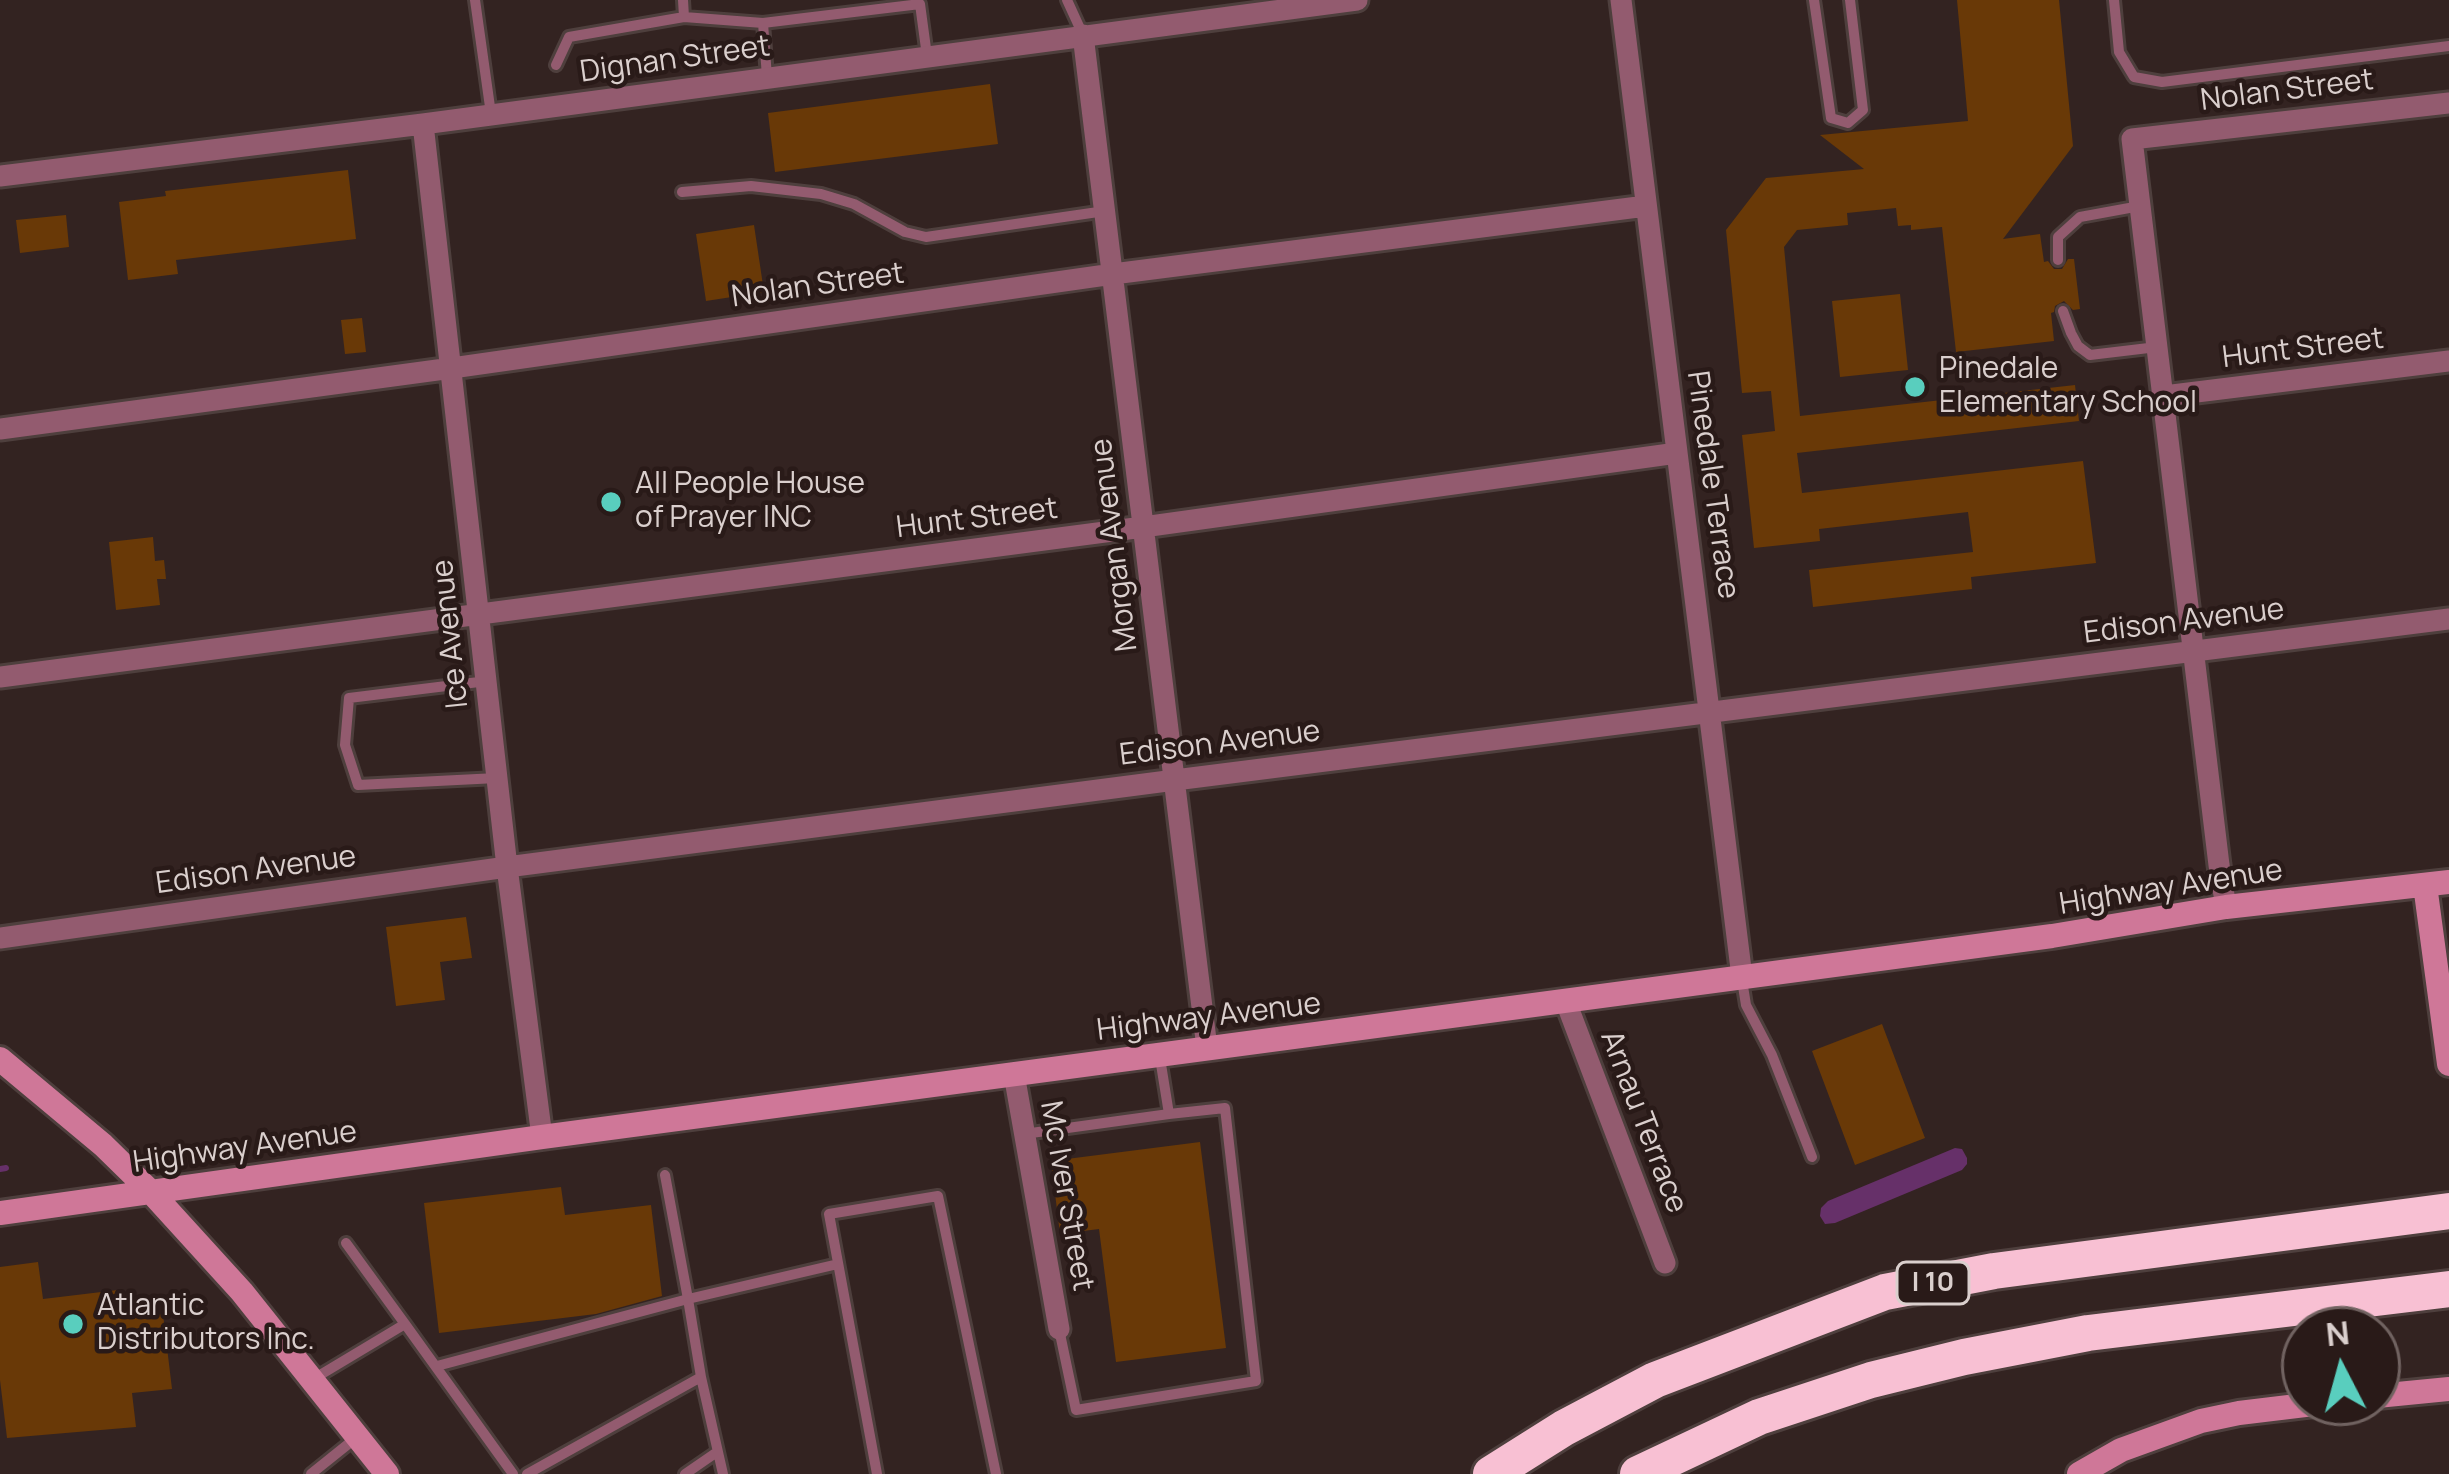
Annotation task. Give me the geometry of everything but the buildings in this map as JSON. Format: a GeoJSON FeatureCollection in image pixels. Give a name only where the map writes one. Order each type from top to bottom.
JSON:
{"type":"FeatureCollection","features":[{"type":"Feature","properties":{"kind":"highway","name":"I 10"},"geometry":{"type":"LineString","coordinates":[[1491,1474],[1564,1427],[1655,1380],[1886,1292],[1994,1271],[2449,1211]]}},
{"type":"Feature","properties":{"kind":"highway"},"geometry":{"type":"LineString","coordinates":[[1638,1474],[1759,1417],[1870,1380],[1964,1357],[2088,1333],[2432,1291]]}},
{"type":"Feature","properties":{"kind":"street","name":"Dignan Street"},"geometry":{"type":"LineString","coordinates":[[0,176],[1357,0]]}},
{"type":"Feature","properties":{"kind":"street","name":"Pinedale Terrace"},"geometry":{"type":"LineString","coordinates":[[1621,0],[1742,977]]}},
{"type":"Feature","properties":{"kind":"street","name":"Morgan Avenue"},"geometry":{"type":"LineString","coordinates":[[1083,35],[1207,1048]]}},
{"type":"Feature","properties":{"kind":"street","name":"Nolan Street"},"geometry":{"type":"LineString","coordinates":[[2140,206],[2132,139],[2449,103]]}},
{"type":"Feature","properties":{"kind":"street","name":"Ice Avenue"},"geometry":{"type":"LineString","coordinates":[[423,124],[542,1137]]}},
{"type":"Feature","properties":{"kind":"street","name":"Nolan Street"},"geometry":{"type":"LineString","coordinates":[[0,429],[1113,274],[1646,206]]}},
{"type":"Feature","properties":{"kind":"street"},"geometry":{"type":"LineString","coordinates":[[2140,206],[2218,865],[2227,907]]}},
{"type":"Feature","properties":{"kind":"street","name":"Hunt Street"},"geometry":{"type":"LineString","coordinates":[[2164,396],[2449,361]]}},
{"type":"Feature","properties":{"kind":"street","name":"Hunt Street"},"geometry":{"type":"LineString","coordinates":[[0,677],[1677,453]]}},
{"type":"Feature","properties":{"kind":"street","name":"Edison Avenue"},"geometry":{"type":"LineString","coordinates":[[0,938],[1709,710],[2449,619]]}},
{"type":"Feature","properties":{"kind":"street"},"geometry":{"type":"LineString","coordinates":[[2437,884],[2449,1064]]}},
{"type":"Feature","properties":{"kind":"street","name":"Highway Avenue"},"geometry":{"type":"LineString","coordinates":[[0,1213],[2052,936],[2227,907],[2437,884]]}},
{"type":"Feature","properties":{"kind":"street","name":"Arnau Terrace"},"geometry":{"type":"LineString","coordinates":[[1566,1002],[1665,1263]]}},
{"type":"Feature","properties":{"kind":"street"},"geometry":{"type":"LineString","coordinates":[[0,1059],[151,1192],[242,1292],[387,1474]]}},
{"type":"Feature","properties":{"kind":"street","name":"Mc Iver Street"},"geometry":{"type":"LineString","coordinates":[[1014,1074],[1059,1328]]}},
{"type":"Feature","properties":{"kind":"street"},"geometry":{"type":"LineString","coordinates":[[2401,1394],[2449,1389]]}},
{"type":"Feature","properties":{"kind":"street"},"geometry":{"type":"LineString","coordinates":[[2079,1474],[2158,1434],[2201,1421],[2281,1408]]}},
{"type":"Feature","properties":{"kind":"lane"},"geometry":{"type":"LineString","coordinates":[[476,0],[491,114]]}},
{"type":"Feature","properties":{"kind":"lane"},"geometry":{"type":"LineString","coordinates":[[682,0],[684,16]]}},
{"type":"Feature","properties":{"kind":"lane"},"geometry":{"type":"LineString","coordinates":[[1067,0],[1083,35]]}},
{"type":"Feature","properties":{"kind":"lane"},"geometry":{"type":"LineString","coordinates":[[1814,0],[1831,118],[1848,123],[1863,110],[1850,0]]}},
{"type":"Feature","properties":{"kind":"lane"},"geometry":{"type":"LineString","coordinates":[[2114,0],[2120,52],[2134,77],[2162,82],[2449,46]]}},
{"type":"Feature","properties":{"kind":"lane"},"geometry":{"type":"LineString","coordinates":[[556,65],[569,37],[684,16],[763,23],[920,4],[927,56]]}},
{"type":"Feature","properties":{"kind":"lane"},"geometry":{"type":"LineString","coordinates":[[763,23],[767,77]]}},
{"type":"Feature","properties":{"kind":"lane"},"geometry":{"type":"LineString","coordinates":[[682,192],[751,186],[820,194],[926,237],[1105,211]]}},
{"type":"Feature","properties":{"kind":"lane"},"geometry":{"type":"LineString","coordinates":[[2059,260],[2058,237],[2080,217],[2140,206]]}},
{"type":"Feature","properties":{"kind":"lane"},"geometry":{"type":"LineString","coordinates":[[2063,311],[2078,346],[2090,355],[2157,347]]}},
{"type":"Feature","properties":{"kind":"lane"},"geometry":{"type":"LineString","coordinates":[[487,681],[349,698],[345,745],[358,785],[497,778]]}},
{"type":"Feature","properties":{"kind":"lane"},"geometry":{"type":"LineString","coordinates":[[1742,977],[1745,1005],[1772,1054],[1812,1157]]}},
{"type":"Feature","properties":{"kind":"lane"},"geometry":{"type":"LineString","coordinates":[[1160,1054],[1169,1114]]}},
{"type":"Feature","properties":{"kind":"lane"},"geometry":{"type":"LineString","coordinates":[[1024,1134],[1225,1108],[1256,1381],[1076,1410],[1059,1328]]}},
{"type":"Feature","properties":{"kind":"lane"},"geometry":{"type":"LineString","coordinates":[[665,1175],[723,1474]]}},
{"type":"Feature","properties":{"kind":"lane"},"geometry":{"type":"LineString","coordinates":[[877,1474],[829,1214],[938,1196],[996,1474]]}},
{"type":"Feature","properties":{"kind":"lane"},"geometry":{"type":"LineString","coordinates":[[346,1244],[513,1474]]}},
{"type":"Feature","properties":{"kind":"lane"},"geometry":{"type":"LineString","coordinates":[[436,1366],[838,1264]]}},
{"type":"Feature","properties":{"kind":"lane"},"geometry":{"type":"LineString","coordinates":[[312,1380],[405,1324]]}},
{"type":"Feature","properties":{"kind":"lane"},"geometry":{"type":"LineString","coordinates":[[527,1474],[701,1377]]}},
{"type":"Feature","properties":{"kind":"lane"},"geometry":{"type":"LineString","coordinates":[[311,1474],[357,1437]]}},
{"type":"Feature","properties":{"kind":"lane"},"geometry":{"type":"LineString","coordinates":[[685,1474],[716,1453]]}},
{"type":"Feature","properties":{"kind":"shaded area"},"geometry":{"type":"Polygon","coordinates":[[[1962,1149],[1967,1158],[1962,1170],[1835,1223],[1825,1224],[1820,1216],[1828,1201],[1962,1149]]]}},
{"type":"Feature","properties":{"kind":"waterway"},"geometry":{"type":"LineString","coordinates":[[0,1169],[6,1168]]}},
{"type":"Feature","properties":{"kind":"place","name":"Pinedale Elementary School"},"geometry":{"type":"Point","coordinates":[1915,387]}},
{"type":"Feature","properties":{"kind":"place","name":"All People House of Prayer INC"},"geometry":{"type":"Point","coordinates":[611,502]}},
{"type":"Feature","properties":{"kind":"place","name":"Atlantic Distributors Inc."},"geometry":{"type":"Point","coordinates":[73,1324]}}]}
